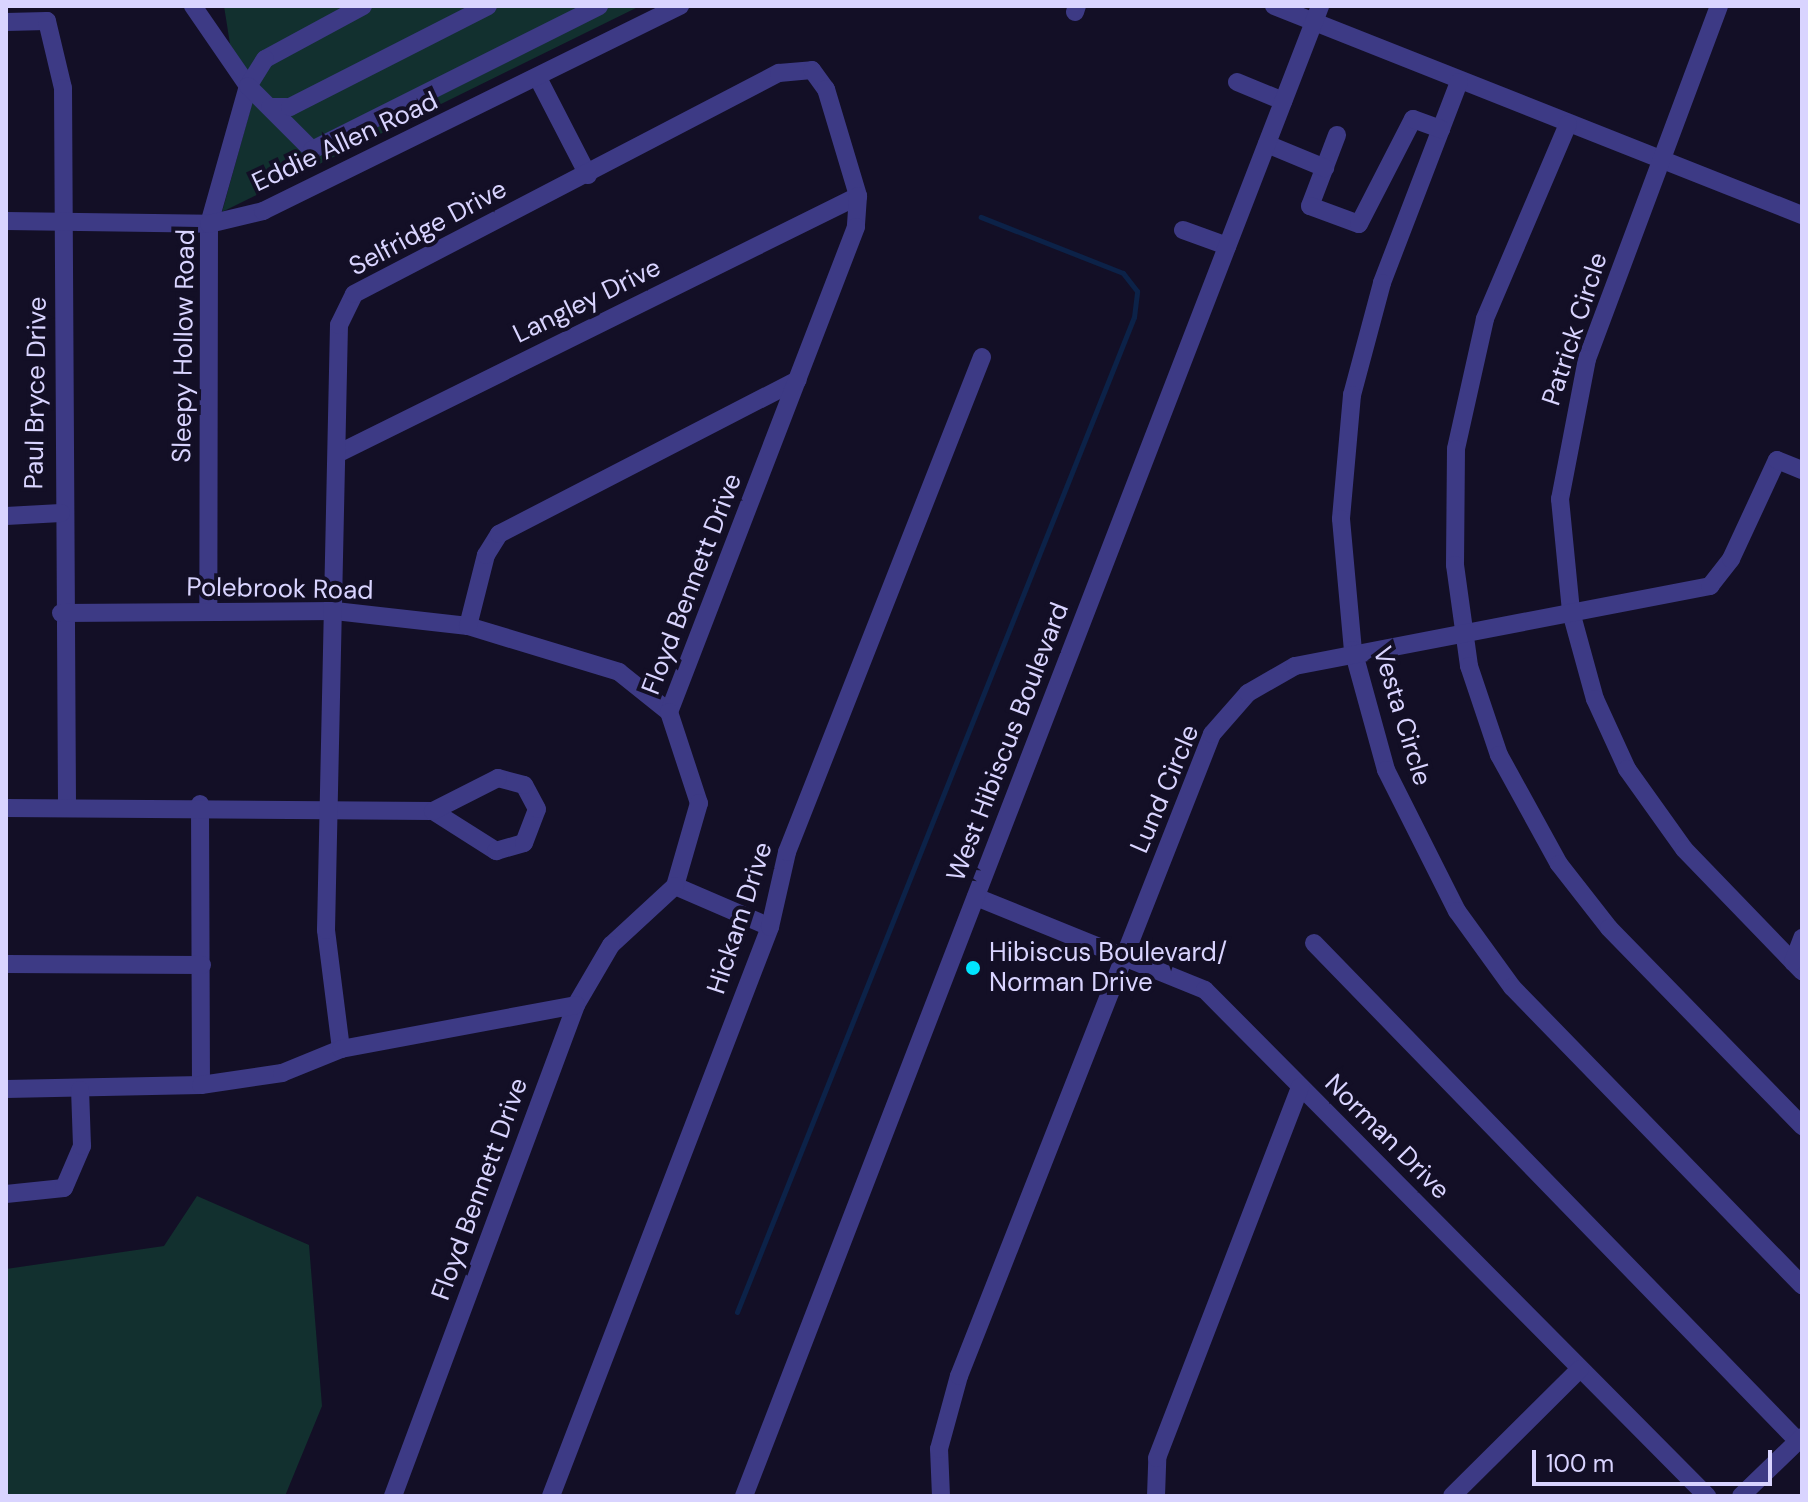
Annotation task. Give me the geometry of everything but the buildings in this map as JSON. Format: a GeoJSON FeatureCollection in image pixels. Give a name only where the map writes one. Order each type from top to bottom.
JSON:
{"type":"FeatureCollection","features":[{"type":"Feature","properties":{"kind":"street"},"geometry":{"type":"LineString","coordinates":[[193,6],[248,86],[298,139],[320,148],[599,6]]}},
{"type":"Feature","properties":{"kind":"street"},"geometry":{"type":"LineString","coordinates":[[248,86],[265,59],[338,10],[363,6]]}},
{"type":"Feature","properties":{"kind":"street"},"geometry":{"type":"LineString","coordinates":[[270,107],[290,107],[488,6]]}},
{"type":"Feature","properties":{"kind":"street","name":"Eddie Allen Road"},"geometry":{"type":"LineString","coordinates":[[6,221],[209,224],[263,211],[539,80],[680,6]]}},
{"type":"Feature","properties":{"kind":"street"},"geometry":{"type":"LineString","coordinates":[[1274,6],[1317,14],[1459,82],[1802,215]]}},
{"type":"Feature","properties":{"kind":"street","name":"Patrick Circle"},"geometry":{"type":"LineString","coordinates":[[1719,6],[1587,359],[1570,429],[1560,499],[1571,612],[1595,699],[1627,769],[1684,849],[1799,954]]}},
{"type":"Feature","properties":{"kind":"street","name":"West Hibiscus Boulevard"},"geometry":{"type":"LineString","coordinates":[[744,1496],[1317,14]]}},
{"type":"Feature","properties":{"kind":"street","name":"Paul Bryce Drive"},"geometry":{"type":"LineString","coordinates":[[6,22],[47,21],[63,88],[65,220],[61,613],[67,807]]}},
{"type":"Feature","properties":{"kind":"street","name":"Selfridge Drive"},"geometry":{"type":"LineString","coordinates":[[341,1049],[326,930],[339,453],[339,325],[354,294],[779,73],[812,70]]}},
{"type":"Feature","properties":{"kind":"street","name":"Floyd Bennett Drive"},"geometry":{"type":"LineString","coordinates":[[393,1496],[576,1005],[611,945],[675,886],[699,803],[669,712],[856,227],[858,196],[826,89],[812,70]]}},
{"type":"Feature","properties":{"kind":"street"},"geometry":{"type":"LineString","coordinates":[[539,80],[588,175]]}},
{"type":"Feature","properties":{"kind":"street"},"geometry":{"type":"LineString","coordinates":[[1237,82],[1283,101]]}},
{"type":"Feature","properties":{"kind":"street","name":"Vesta Circle"},"geometry":{"type":"LineString","coordinates":[[1459,82],[1382,283],[1352,395],[1341,519],[1353,650],[1386,770],[1457,911],[1512,987],[1802,1285]]}},
{"type":"Feature","properties":{"kind":"street","name":"Sleepy Hollow Road"},"geometry":{"type":"LineString","coordinates":[[208,612],[209,224],[248,86]]}},
{"type":"Feature","properties":{"kind":"street"},"geometry":{"type":"LineString","coordinates":[[1337,135],[1310,206],[1359,224],[1413,119],[1441,129]]}},
{"type":"Feature","properties":{"kind":"street"},"geometry":{"type":"LineString","coordinates":[[1568,124],[1503,268],[1463,411],[1452,514],[1464,630],[1499,755],[1559,864],[1609,928],[1802,1126]]}},
{"type":"Feature","properties":{"kind":"street"},"geometry":{"type":"LineString","coordinates":[[1267,144],[1325,168]]}},
{"type":"Feature","properties":{"kind":"street"},"geometry":{"type":"LineString","coordinates":[[1391,163],[1423,175]]}},
{"type":"Feature","properties":{"kind":"street","name":"Langley Drive"},"geometry":{"type":"LineString","coordinates":[[339,453],[858,196]]}},
{"type":"Feature","properties":{"kind":"street"},"geometry":{"type":"LineString","coordinates":[[1183,230],[1227,246]]}},
{"type":"Feature","properties":{"kind":"street","name":"Hickam Drive"},"geometry":{"type":"LineString","coordinates":[[551,1496],[770,927],[787,852],[982,357]]}},
{"type":"Feature","properties":{"kind":"street"},"geometry":{"type":"LineString","coordinates":[[468,626],[486,555],[499,534],[798,380]]}},
{"type":"Feature","properties":{"kind":"street","name":"Lund Circle"},"geometry":{"type":"LineString","coordinates":[[941,1496],[939,1449],[959,1376],[1212,734],[1248,693],[1295,666],[1353,650],[1710,586],[1731,559],[1777,460],[1802,470]]}},
{"type":"Feature","properties":{"kind":"street"},"geometry":{"type":"LineString","coordinates":[[6,516],[61,513]]}},
{"type":"Feature","properties":{"kind":"street","name":"Polebrook Road"},"geometry":{"type":"LineString","coordinates":[[61,613],[335,611],[468,626],[619,672],[669,712]]}},
{"type":"Feature","properties":{"kind":"street"},"geometry":{"type":"LineString","coordinates":[[6,808],[200,804],[433,811],[498,778],[524,785],[537,809],[524,843],[496,851],[433,811]]}},
{"type":"Feature","properties":{"kind":"street"},"geometry":{"type":"LineString","coordinates":[[200,804],[201,1085]]}},
{"type":"Feature","properties":{"kind":"street"},"geometry":{"type":"LineString","coordinates":[[675,886],[770,927]]}},
{"type":"Feature","properties":{"kind":"street","name":"Norman Drive"},"geometry":{"type":"LineString","coordinates":[[976,897],[1205,990],[1707,1496]]}},
{"type":"Feature","properties":{"kind":"street"},"geometry":{"type":"LineString","coordinates":[[1314,943],[1800,1439],[1741,1496]]}},
{"type":"Feature","properties":{"kind":"street"},"geometry":{"type":"LineString","coordinates":[[6,964],[202,965]]}},
{"type":"Feature","properties":{"kind":"street"},"geometry":{"type":"LineString","coordinates":[[6,1089],[80,1090],[201,1085],[282,1073],[341,1049],[576,1005]]}},
{"type":"Feature","properties":{"kind":"street"},"geometry":{"type":"LineString","coordinates":[[1156,1496],[1157,1458],[1300,1087]]}},
{"type":"Feature","properties":{"kind":"street"},"geometry":{"type":"LineString","coordinates":[[6,1194],[64,1188],[82,1146],[80,1090]]}},
{"type":"Feature","properties":{"kind":"street"},"geometry":{"type":"LineString","coordinates":[[1452,1496],[1580,1369]]}},
{"type":"Feature","properties":{"kind":"green space"},"geometry":{"type":"Polygon","coordinates":[[[224,6],[640,6],[222,212],[256,89],[230,44],[224,6]]]}},
{"type":"Feature","properties":{"kind":"green space"},"geometry":{"type":"Polygon","coordinates":[[[197,1196],[309,1245],[322,1406],[285,1496],[6,1496],[6,1269],[164,1246],[197,1196]]]}},
{"type":"Feature","properties":{"kind":"waterway"},"geometry":{"type":"LineString","coordinates":[[737,1312],[1134,317],[1137,291],[1123,273],[981,217]]}},
{"type":"Feature","properties":{"kind":"place","name":"Hibiscus Boulevard/ Norman Drive"},"geometry":{"type":"Point","coordinates":[973,968]}}]}
